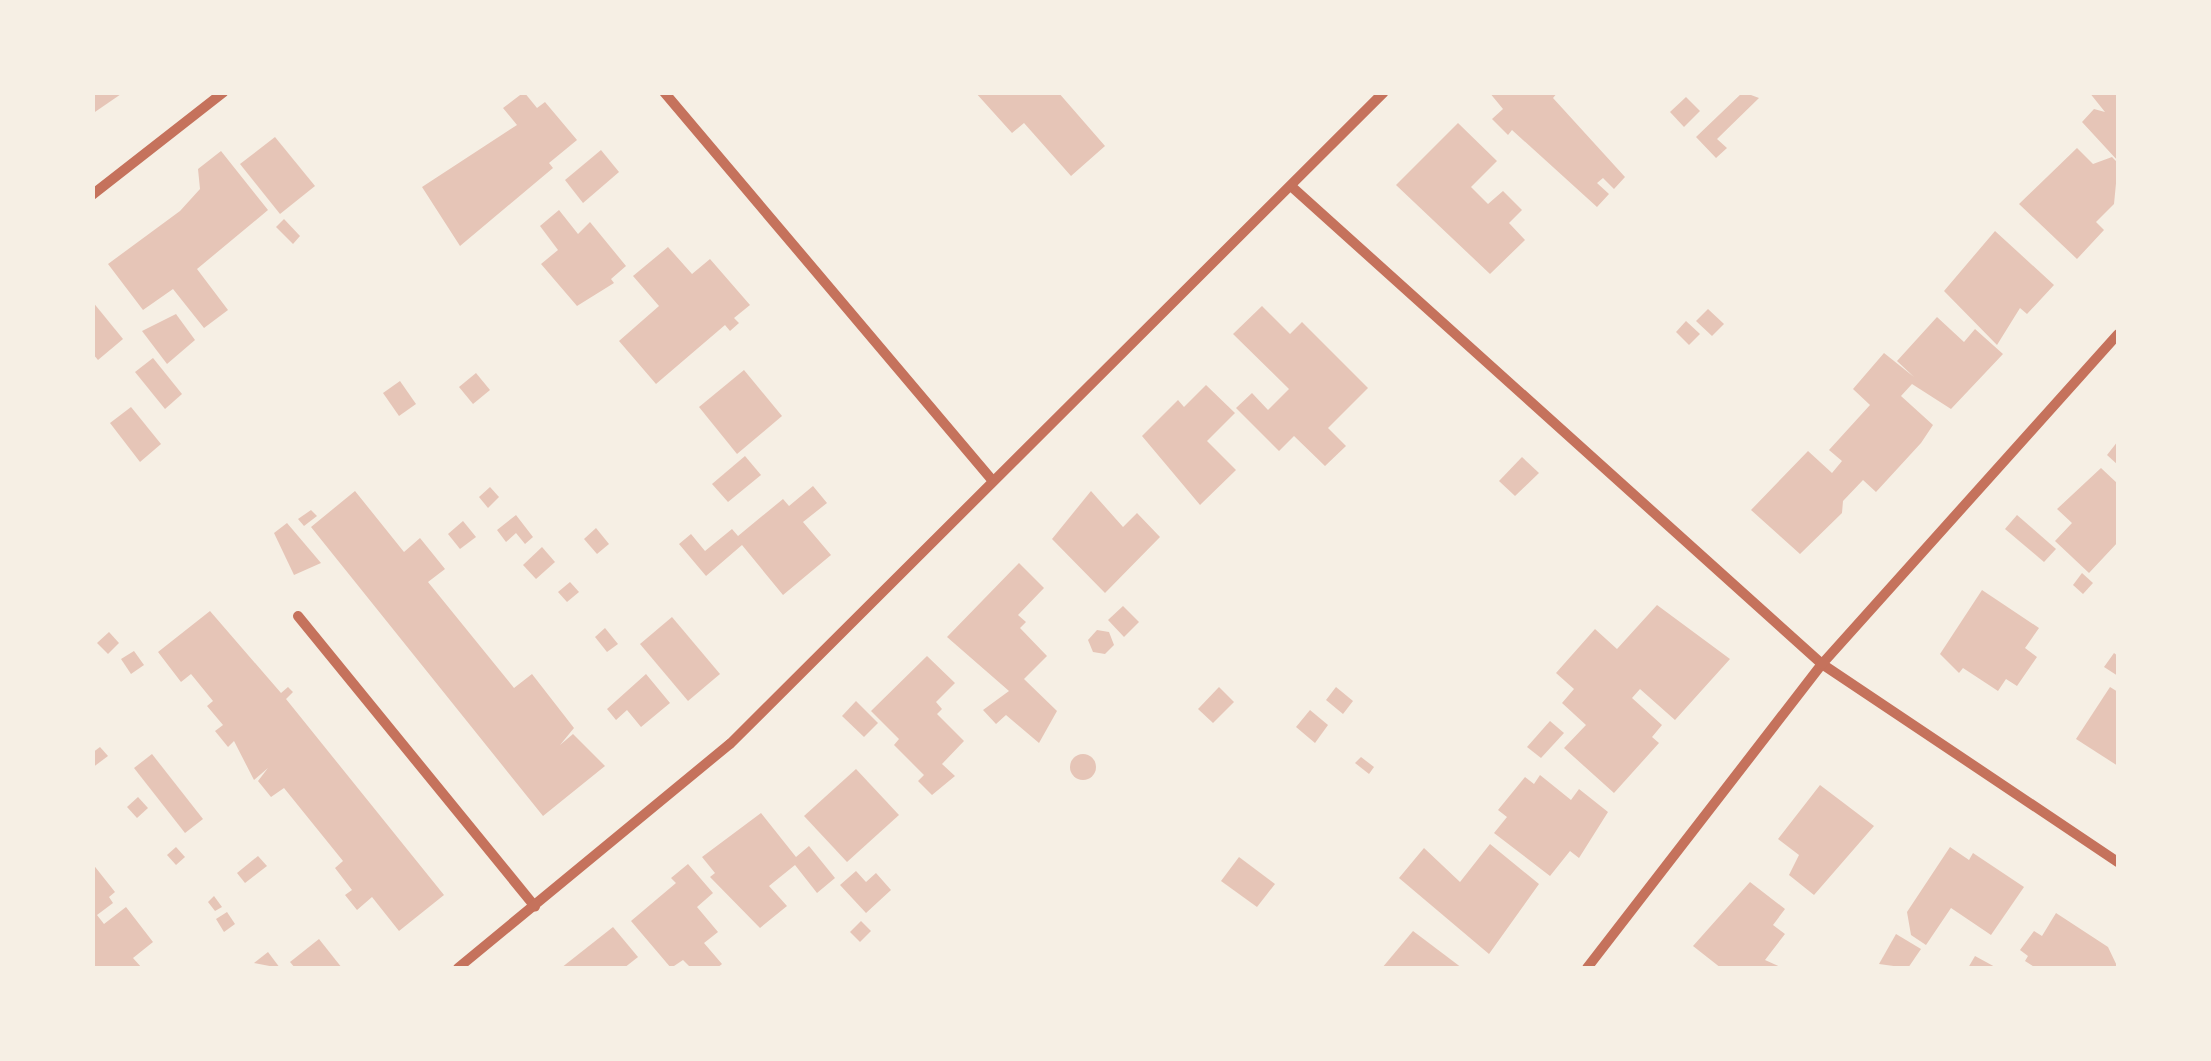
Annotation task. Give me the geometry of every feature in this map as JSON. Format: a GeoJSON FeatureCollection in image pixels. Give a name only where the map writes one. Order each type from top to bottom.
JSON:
{"type":"FeatureCollection","features":[{"type":"Feature","properties":{"kind":"street"},"geometry":{"type":"LineString","coordinates":[[92,195],[224,92]]}},
{"type":"Feature","properties":{"kind":"street"},"geometry":{"type":"LineString","coordinates":[[664,92],[993,480]]}},
{"type":"Feature","properties":{"kind":"street"},"geometry":{"type":"LineString","coordinates":[[458,968],[730,744],[1384,92]]}},
{"type":"Feature","properties":{"kind":"street"},"geometry":{"type":"LineString","coordinates":[[1292,187],[1822,664],[2118,862]]}},
{"type":"Feature","properties":{"kind":"street"},"geometry":{"type":"LineString","coordinates":[[1587,968],[1822,664],[2118,334]]}},
{"type":"Feature","properties":{"kind":"street"},"geometry":{"type":"LineString","coordinates":[[298,616],[535,907]]}},
{"type":"Feature","properties":{"kind":"building"},"geometry":{"type":"Polygon","coordinates":[[[92,92],[124,92],[92,114],[92,92]]]}},
{"type":"Feature","properties":{"kind":"building"},"geometry":{"type":"Polygon","coordinates":[[[524,92],[537,108],[545,102],[577,140],[549,163],[553,168],[460,246],[422,187],[517,125],[503,108],[524,92]]]}},
{"type":"Feature","properties":{"kind":"building"},"geometry":{"type":"Polygon","coordinates":[[[975,92],[1058,92],[1105,146],[1071,176],[1024,123],[1012,133],[975,92]]]}},
{"type":"Feature","properties":{"kind":"building"},"geometry":{"type":"Polygon","coordinates":[[[1489,92],[1558,92],[1553,98],[1625,177],[1614,189],[1603,178],[1597,183],[1609,194],[1597,207],[1512,130],[1508,135],[1492,119],[1503,109],[1489,92]]]}},
{"type":"Feature","properties":{"kind":"building"},"geometry":{"type":"Polygon","coordinates":[[[1743,92],[1759,98],[1717,139],[1727,148],[1716,158],[1696,137],[1743,92]]]}},
{"type":"Feature","properties":{"kind":"building"},"geometry":{"type":"Polygon","coordinates":[[[2089,92],[2118,92],[2118,161],[2082,122],[2094,109],[2105,112],[2089,92]]]}},
{"type":"Feature","properties":{"kind":"building"},"geometry":{"type":"Polygon","coordinates":[[[1686,97],[1700,111],[1684,127],[1670,112],[1686,97]]]}},
{"type":"Feature","properties":{"kind":"building"},"geometry":{"type":"Polygon","coordinates":[[[1458,123],[1497,161],[1471,187],[1488,204],[1503,191],[1522,210],[1509,223],[1525,240],[1490,274],[1396,185],[1458,123]]]}},
{"type":"Feature","properties":{"kind":"building"},"geometry":{"type":"Polygon","coordinates":[[[275,137],[315,186],[280,214],[240,164],[275,137]]]}},
{"type":"Feature","properties":{"kind":"building"},"geometry":{"type":"Polygon","coordinates":[[[2077,148],[2093,164],[2112,157],[2118,163],[2114,204],[2096,222],[2104,230],[2077,259],[2019,204],[2077,148]]]}},
{"type":"Feature","properties":{"kind":"building"},"geometry":{"type":"Polygon","coordinates":[[[601,150],[619,172],[583,203],[565,180],[601,150]]]}},
{"type":"Feature","properties":{"kind":"building"},"geometry":{"type":"Polygon","coordinates":[[[221,151],[268,210],[197,269],[228,310],[204,328],[173,289],[143,310],[108,264],[180,211],[200,189],[198,169],[221,151]]]}},
{"type":"Feature","properties":{"kind":"building"},"geometry":{"type":"Polygon","coordinates":[[[559,210],[578,234],[590,222],[626,266],[611,279],[614,283],[577,306],[541,264],[558,250],[540,226],[559,210]]]}},
{"type":"Feature","properties":{"kind":"building"},"geometry":{"type":"Polygon","coordinates":[[[284,219],[300,236],[293,244],[276,227],[284,219]]]}},
{"type":"Feature","properties":{"kind":"building"},"geometry":{"type":"Polygon","coordinates":[[[1995,231],[2054,285],[2027,314],[2020,308],[1997,345],[1944,291],[1995,231]]]}},
{"type":"Feature","properties":{"kind":"building"},"geometry":{"type":"Polygon","coordinates":[[[668,247],[692,274],[710,259],[750,305],[734,318],[739,323],[730,331],[725,325],[656,384],[619,341],[659,306],[633,276],[668,247]]]}},
{"type":"Feature","properties":{"kind":"building"},"geometry":{"type":"Polygon","coordinates":[[[92,301],[123,339],[98,360],[92,353],[92,301]]]}},
{"type":"Feature","properties":{"kind":"building"},"geometry":{"type":"Polygon","coordinates":[[[1262,306],[1290,334],[1302,322],[1368,388],[1328,428],[1346,446],[1325,466],[1294,436],[1279,451],[1236,408],[1252,393],[1268,410],[1289,389],[1233,334],[1262,306]]]}},
{"type":"Feature","properties":{"kind":"building"},"geometry":{"type":"Polygon","coordinates":[[[1708,309],[1724,324],[1712,336],[1696,321],[1708,309]]]}},
{"type":"Feature","properties":{"kind":"building"},"geometry":{"type":"Polygon","coordinates":[[[176,314],[195,340],[167,364],[142,331],[176,314]]]}},
{"type":"Feature","properties":{"kind":"building"},"geometry":{"type":"Polygon","coordinates":[[[1937,317],[1964,342],[1975,329],[2003,354],[1951,409],[1912,384],[1901,396],[1933,425],[1876,492],[1863,480],[1843,501],[1842,513],[1800,554],[1751,510],[1808,451],[1832,473],[1842,461],[1829,450],[1870,405],[1853,389],[1884,353],[1914,377],[1897,361],[1937,317]]]}},
{"type":"Feature","properties":{"kind":"building"},"geometry":{"type":"Polygon","coordinates":[[[1686,321],[1700,334],[1689,345],[1676,332],[1686,321]]]}},
{"type":"Feature","properties":{"kind":"building"},"geometry":{"type":"Polygon","coordinates":[[[153,358],[182,394],[165,409],[135,372],[153,358]]]}},
{"type":"Feature","properties":{"kind":"building"},"geometry":{"type":"Polygon","coordinates":[[[744,370],[782,416],[737,454],[699,407],[744,370]]]}},
{"type":"Feature","properties":{"kind":"building"},"geometry":{"type":"Polygon","coordinates":[[[476,373],[490,390],[473,404],[459,387],[476,373]]]}},
{"type":"Feature","properties":{"kind":"building"},"geometry":{"type":"Polygon","coordinates":[[[400,381],[416,404],[399,416],[383,393],[400,381]]]}},
{"type":"Feature","properties":{"kind":"building"},"geometry":{"type":"Polygon","coordinates":[[[1206,385],[1235,413],[1207,441],[1236,470],[1200,505],[1142,436],[1178,400],[1184,407],[1206,385]]]}},
{"type":"Feature","properties":{"kind":"building"},"geometry":{"type":"Polygon","coordinates":[[[131,407],[161,444],[140,462],[110,423],[131,407]]]}},
{"type":"Feature","properties":{"kind":"building"},"geometry":{"type":"Polygon","coordinates":[[[2118,441],[2118,465],[2107,455],[2118,441]]]}},
{"type":"Feature","properties":{"kind":"building"},"geometry":{"type":"Polygon","coordinates":[[[745,456],[761,475],[728,502],[712,484],[745,456]]]}},
{"type":"Feature","properties":{"kind":"building"},"geometry":{"type":"Polygon","coordinates":[[[1522,457],[1539,473],[1515,496],[1499,481],[1522,457]]]}},
{"type":"Feature","properties":{"kind":"building"},"geometry":{"type":"Polygon","coordinates":[[[2101,468],[2118,484],[2118,542],[2089,573],[2055,541],[2072,523],[2057,509],[2101,468]]]}},
{"type":"Feature","properties":{"kind":"building"},"geometry":{"type":"Polygon","coordinates":[[[813,486],[827,503],[803,522],[831,555],[783,595],[742,545],[706,576],[679,544],[691,534],[705,551],[732,529],[738,536],[783,499],[789,506],[813,486]]]}},
{"type":"Feature","properties":{"kind":"building"},"geometry":{"type":"Polygon","coordinates":[[[490,487],[499,497],[488,508],[479,497],[490,487]]]}},
{"type":"Feature","properties":{"kind":"building"},"geometry":{"type":"Polygon","coordinates":[[[355,491],[404,552],[420,538],[445,569],[428,582],[514,688],[532,674],[574,728],[560,745],[573,734],[605,766],[543,816],[311,527],[355,491]]]}},
{"type":"Feature","properties":{"kind":"building"},"geometry":{"type":"Polygon","coordinates":[[[1091,491],[1123,527],[1137,513],[1160,537],[1105,593],[1052,539],[1091,491]]]}},
{"type":"Feature","properties":{"kind":"building"},"geometry":{"type":"Polygon","coordinates":[[[311,510],[317,516],[304,526],[298,519],[311,510]]]}},
{"type":"Feature","properties":{"kind":"building"},"geometry":{"type":"Polygon","coordinates":[[[516,515],[533,537],[525,544],[516,533],[506,542],[497,530],[516,515]]]}},
{"type":"Feature","properties":{"kind":"building"},"geometry":{"type":"Polygon","coordinates":[[[2017,515],[2056,549],[2044,562],[2005,529],[2017,515]]]}},
{"type":"Feature","properties":{"kind":"building"},"geometry":{"type":"Polygon","coordinates":[[[463,521],[476,537],[460,549],[448,534],[463,521]]]}},
{"type":"Feature","properties":{"kind":"building"},"geometry":{"type":"Polygon","coordinates":[[[287,523],[321,563],[294,575],[274,533],[287,523]]]}},
{"type":"Feature","properties":{"kind":"building"},"geometry":{"type":"Polygon","coordinates":[[[596,528],[609,544],[597,554],[584,539],[596,528]]]}},
{"type":"Feature","properties":{"kind":"building"},"geometry":{"type":"Polygon","coordinates":[[[542,547],[555,562],[536,579],[523,565],[542,547]]]}},
{"type":"Feature","properties":{"kind":"building"},"geometry":{"type":"Polygon","coordinates":[[[1019,563],[1044,588],[1018,615],[1026,622],[1020,628],[1047,656],[1024,679],[1057,711],[1039,743],[1006,715],[996,724],[983,710],[1009,691],[947,637],[1019,563]]]}},
{"type":"Feature","properties":{"kind":"building"},"geometry":{"type":"Polygon","coordinates":[[[2082,573],[2093,583],[2083,594],[2073,585],[2082,573]]]}},
{"type":"Feature","properties":{"kind":"building"},"geometry":{"type":"Polygon","coordinates":[[[570,582],[579,592],[567,602],[558,592],[570,582]]]}},
{"type":"Feature","properties":{"kind":"building"},"geometry":{"type":"Polygon","coordinates":[[[1982,590],[2039,628],[2025,648],[2037,657],[2017,686],[2006,679],[1998,691],[1963,668],[1959,673],[1940,654],[1982,590]]]}},
{"type":"Feature","properties":{"kind":"building"},"geometry":{"type":"Polygon","coordinates":[[[1657,605],[1730,659],[1675,720],[1640,689],[1632,698],[1662,725],[1652,737],[1659,743],[1614,793],[1564,748],[1586,725],[1562,703],[1574,689],[1556,673],[1595,629],[1617,649],[1657,605]]]}},
{"type":"Feature","properties":{"kind":"building"},"geometry":{"type":"Polygon","coordinates":[[[1123,606],[1139,622],[1124,637],[1108,620],[1123,606]]]}},
{"type":"Feature","properties":{"kind":"building"},"geometry":{"type":"Polygon","coordinates":[[[210,611],[281,693],[288,687],[293,692],[286,699],[444,895],[399,931],[372,897],[357,910],[345,895],[352,890],[335,868],[343,861],[284,788],[271,797],[258,781],[268,768],[254,780],[234,741],[228,747],[215,731],[223,725],[207,706],[213,701],[191,674],[181,682],[158,652],[210,611]]]}},
{"type":"Feature","properties":{"kind":"building"},"geometry":{"type":"Polygon","coordinates":[[[672,617],[720,674],[688,701],[640,644],[672,617]]]}},
{"type":"Feature","properties":{"kind":"building"},"geometry":{"type":"Polygon","coordinates":[[[605,628],[618,644],[607,652],[595,637],[605,628]]]}},
{"type":"Feature","properties":{"kind":"building"},"geometry":{"type":"Polygon","coordinates":[[[1097,630],[1109,632],[1114,645],[1105,654],[1093,652],[1088,640],[1097,630]]]}},
{"type":"Feature","properties":{"kind":"building"},"geometry":{"type":"Polygon","coordinates":[[[109,632],[119,643],[108,654],[97,643],[109,632]]]}},
{"type":"Feature","properties":{"kind":"building"},"geometry":{"type":"Polygon","coordinates":[[[134,651],[144,665],[131,674],[121,659],[134,651]]]}},
{"type":"Feature","properties":{"kind":"building"},"geometry":{"type":"Polygon","coordinates":[[[2114,653],[2118,656],[2118,676],[2104,667],[2114,653]]]}},
{"type":"Feature","properties":{"kind":"building"},"geometry":{"type":"Polygon","coordinates":[[[927,656],[955,683],[936,702],[942,709],[937,714],[964,741],[942,764],[955,776],[932,795],[918,781],[924,775],[894,745],[899,739],[871,711],[927,656]]]}},
{"type":"Feature","properties":{"kind":"building"},"geometry":{"type":"Polygon","coordinates":[[[646,674],[670,703],[641,727],[627,710],[616,720],[607,709],[646,674]]]}},
{"type":"Feature","properties":{"kind":"building"},"geometry":{"type":"Polygon","coordinates":[[[1219,687],[1234,702],[1213,723],[1198,709],[1219,687]]]}},
{"type":"Feature","properties":{"kind":"building"},"geometry":{"type":"Polygon","coordinates":[[[1336,687],[1353,701],[1343,714],[1326,700],[1336,687]]]}},
{"type":"Feature","properties":{"kind":"building"},"geometry":{"type":"Polygon","coordinates":[[[2110,687],[2118,692],[2118,766],[2076,739],[2110,687]]]}},
{"type":"Feature","properties":{"kind":"building"},"geometry":{"type":"Polygon","coordinates":[[[856,701],[878,723],[864,737],[842,716],[856,701]]]}},
{"type":"Feature","properties":{"kind":"building"},"geometry":{"type":"Polygon","coordinates":[[[1310,710],[1328,725],[1315,743],[1296,727],[1310,710]]]}},
{"type":"Feature","properties":{"kind":"building"},"geometry":{"type":"Polygon","coordinates":[[[1550,721],[1564,733],[1541,758],[1527,747],[1550,721]]]}},
{"type":"Feature","properties":{"kind":"building"},"geometry":{"type":"Polygon","coordinates":[[[100,747],[108,756],[92,768],[92,753],[100,747]]]}},
{"type":"Feature","properties":{"kind":"building"},"geometry":{"type":"Polygon","coordinates":[[[152,754],[203,819],[185,833],[134,768],[152,754]]]}},
{"type":"Feature","properties":{"kind":"building"},"geometry":{"type":"Polygon","coordinates":[[[1083,754],[1092,758],[1096,767],[1092,776],[1083,780],[1074,776],[1070,767],[1074,758],[1083,754]]]}},
{"type":"Feature","properties":{"kind":"building"},"geometry":{"type":"Polygon","coordinates":[[[1361,757],[1374,767],[1369,774],[1355,763],[1361,757]]]}},
{"type":"Feature","properties":{"kind":"building"},"geometry":{"type":"Polygon","coordinates":[[[856,769],[899,815],[847,862],[804,816],[856,769]]]}},
{"type":"Feature","properties":{"kind":"building"},"geometry":{"type":"Polygon","coordinates":[[[1540,775],[1571,800],[1579,789],[1608,812],[1579,858],[1570,851],[1550,876],[1494,833],[1507,817],[1498,810],[1525,777],[1534,784],[1540,775]]]}},
{"type":"Feature","properties":{"kind":"building"},"geometry":{"type":"Polygon","coordinates":[[[1820,785],[1874,826],[1814,895],[1789,875],[1799,855],[1778,839],[1820,785]]]}},
{"type":"Feature","properties":{"kind":"building"},"geometry":{"type":"Polygon","coordinates":[[[138,797],[148,808],[137,818],[127,807],[138,797]]]}},
{"type":"Feature","properties":{"kind":"building"},"geometry":{"type":"Polygon","coordinates":[[[761,813],[796,857],[809,846],[835,878],[817,893],[795,865],[769,886],[787,906],[760,928],[710,877],[715,873],[702,857],[761,813]]]}},
{"type":"Feature","properties":{"kind":"building"},"geometry":{"type":"Polygon","coordinates":[[[1490,844],[1539,884],[1489,954],[1399,878],[1424,848],[1460,882],[1490,844]]]}},
{"type":"Feature","properties":{"kind":"building"},"geometry":{"type":"Polygon","coordinates":[[[176,847],[185,857],[176,865],[167,855],[176,847]]]}},
{"type":"Feature","properties":{"kind":"building"},"geometry":{"type":"Polygon","coordinates":[[[1950,847],[1969,860],[1973,853],[2024,887],[1991,935],[1951,908],[1926,945],[1911,935],[1907,912],[1950,847]]]}},
{"type":"Feature","properties":{"kind":"building"},"geometry":{"type":"Polygon","coordinates":[[[258,856],[267,866],[245,883],[237,873],[258,856]]]}},
{"type":"Feature","properties":{"kind":"building"},"geometry":{"type":"Polygon","coordinates":[[[1239,857],[1275,884],[1257,907],[1221,881],[1239,857]]]}},
{"type":"Feature","properties":{"kind":"building"},"geometry":{"type":"Polygon","coordinates":[[[92,863],[115,892],[109,897],[113,903],[97,915],[104,924],[126,907],[153,942],[133,958],[142,968],[92,968],[92,863]]]}},
{"type":"Feature","properties":{"kind":"building"},"geometry":{"type":"Polygon","coordinates":[[[688,864],[713,893],[697,907],[718,932],[704,943],[722,964],[717,968],[691,968],[683,960],[671,968],[631,921],[676,883],[671,878],[688,864]]]}},
{"type":"Feature","properties":{"kind":"building"},"geometry":{"type":"Polygon","coordinates":[[[856,871],[866,882],[876,873],[891,890],[866,913],[840,885],[856,871]]]}},
{"type":"Feature","properties":{"kind":"building"},"geometry":{"type":"Polygon","coordinates":[[[1750,882],[1785,909],[1773,925],[1785,934],[1765,960],[1783,968],[1721,968],[1693,946],[1750,882]]]}},
{"type":"Feature","properties":{"kind":"building"},"geometry":{"type":"Polygon","coordinates":[[[214,896],[222,907],[215,911],[208,902],[214,896]]]}},
{"type":"Feature","properties":{"kind":"building"},"geometry":{"type":"Polygon","coordinates":[[[227,912],[235,924],[224,932],[216,919],[227,912]]]}},
{"type":"Feature","properties":{"kind":"building"},"geometry":{"type":"Polygon","coordinates":[[[2056,913],[2108,947],[2118,968],[2036,968],[2025,961],[2028,956],[2020,950],[2034,931],[2042,936],[2056,913]]]}},
{"type":"Feature","properties":{"kind":"building"},"geometry":{"type":"Polygon","coordinates":[[[861,921],[871,931],[860,942],[850,932],[861,921]]]}},
{"type":"Feature","properties":{"kind":"building"},"geometry":{"type":"Polygon","coordinates":[[[613,927],[638,957],[624,968],[561,968],[613,927]]]}},
{"type":"Feature","properties":{"kind":"building"},"geometry":{"type":"Polygon","coordinates":[[[1413,931],[1462,968],[1382,968],[1413,931]]]}},
{"type":"Feature","properties":{"kind":"building"},"geometry":{"type":"Polygon","coordinates":[[[1896,934],[1921,949],[1908,968],[1879,964],[1896,934]]]}},
{"type":"Feature","properties":{"kind":"building"},"geometry":{"type":"Polygon","coordinates":[[[319,939],[342,968],[295,968],[290,962],[319,939]]]}},
{"type":"Feature","properties":{"kind":"building"},"geometry":{"type":"Polygon","coordinates":[[[268,952],[280,968],[254,963],[268,952]]]}},
{"type":"Feature","properties":{"kind":"building"},"geometry":{"type":"Polygon","coordinates":[[[1975,956],[1997,968],[1968,968],[1975,956]]]}}]}
